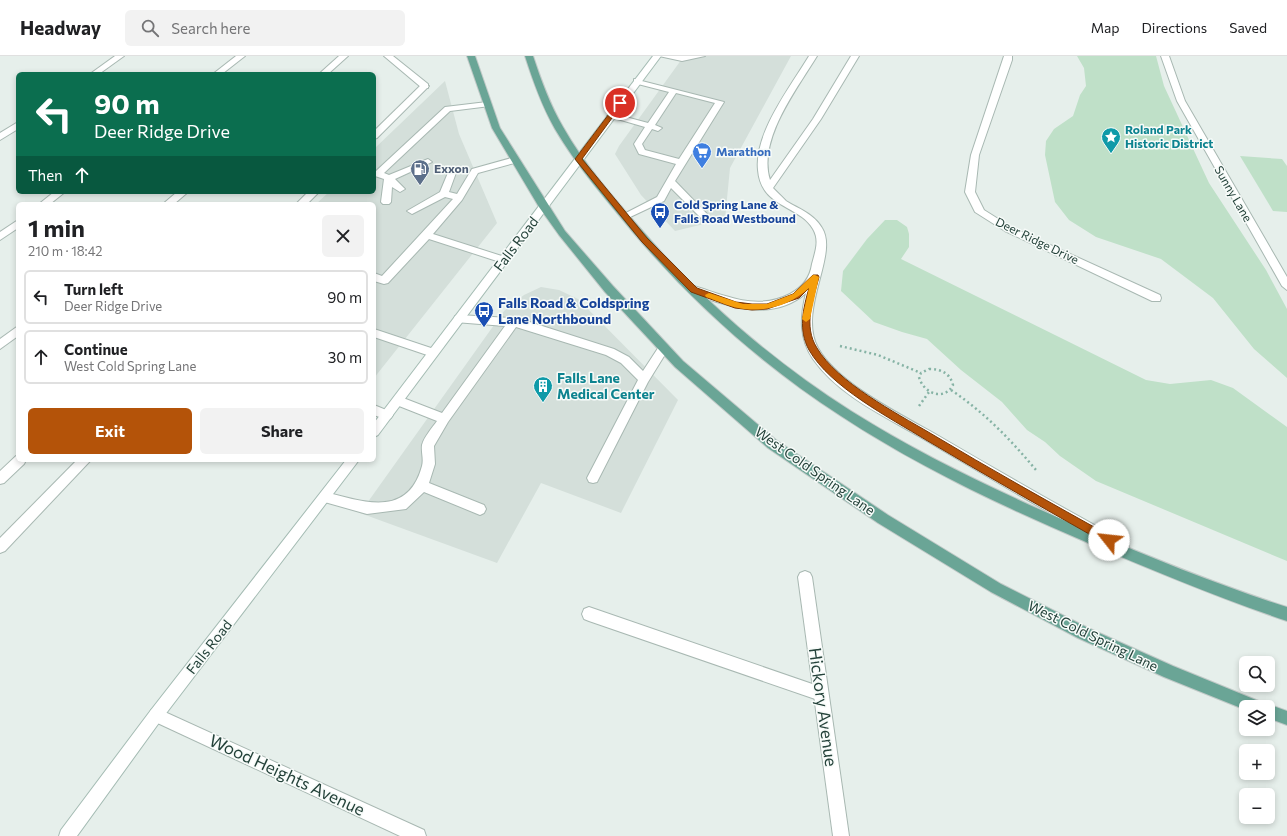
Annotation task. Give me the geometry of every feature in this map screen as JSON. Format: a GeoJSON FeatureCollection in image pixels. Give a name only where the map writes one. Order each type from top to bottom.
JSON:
{"type":"FeatureCollection","features":[{"type":"Feature","properties":{"kind":"main road","name":"West Cold Spring Lane"},"geometry":{"type":"LineString","coordinates":[[471,56],[496,128],[544,207],[608,289],[679,364],[772,444],[883,520],[996,588],[1083,633],[1169,672],[1239,700]]}},
{"type":"Feature","properties":{"kind":"main road"},"geometry":{"type":"LineString","coordinates":[[529,56],[563,134],[579,159],[644,240],[694,290],[759,350],[813,390],[880,434],[957,476],[1040,516],[1149,563],[1253,603],[1287,614]]}},
{"type":"Feature","properties":{"kind":"main road"},"geometry":{"type":"LineString","coordinates":[[1275,714],[1287,718]]}},
{"type":"Feature","properties":{"kind":"street"},"geometry":{"type":"LineString","coordinates":[[97,72],[120,56]]}},
{"type":"Feature","properties":{"kind":"street"},"geometry":{"type":"LineString","coordinates":[[220,72],[241,56]]}},
{"type":"Feature","properties":{"kind":"street"},"geometry":{"type":"LineString","coordinates":[[325,72],[344,56]]}},
{"type":"Feature","properties":{"kind":"street"},"geometry":{"type":"LineString","coordinates":[[376,134],[425,86],[388,56]]}},
{"type":"Feature","properties":{"kind":"street","name":"Falls Road"},"geometry":{"type":"LineString","coordinates":[[376,429],[544,207],[610,116],[657,56]]}},
{"type":"Feature","properties":{"kind":"street"},"geometry":{"type":"LineString","coordinates":[[663,56],[682,59],[701,56]]}},
{"type":"Feature","properties":{"kind":"street"},"geometry":{"type":"LineString","coordinates":[[813,56],[786,101],[768,136],[761,155],[764,179],[768,189],[778,199],[806,216],[819,231],[822,246],[806,312],[806,332],[812,348],[818,358],[848,386],[903,421],[1149,563]]}},
{"type":"Feature","properties":{"kind":"street"},"geometry":{"type":"LineString","coordinates":[[768,189],[816,119],[855,56]]}},
{"type":"Feature","properties":{"kind":"street","name":"Deer Ridge Drive"},"geometry":{"type":"LineString","coordinates":[[1008,56],[1008,60],[986,122],[976,156],[970,192],[980,212],[1008,229],[1156,298]]}},
{"type":"Feature","properties":{"kind":"street","name":"Sunny Lane"},"geometry":{"type":"LineString","coordinates":[[1165,56],[1181,101],[1287,286]]}},
{"type":"Feature","properties":{"kind":"street"},"geometry":{"type":"LineString","coordinates":[[625,216],[661,199],[670,181],[699,138],[720,102],[637,81]]}},
{"type":"Feature","properties":{"kind":"street"},"geometry":{"type":"LineString","coordinates":[[674,91],[667,107],[654,127],[638,144],[642,152],[682,163]]}},
{"type":"Feature","properties":{"kind":"street"},"geometry":{"type":"LineString","coordinates":[[400,189],[389,178],[378,174],[448,109],[488,104]]}},
{"type":"Feature","properties":{"kind":"street"},"geometry":{"type":"LineString","coordinates":[[701,115],[711,118]]}},
{"type":"Feature","properties":{"kind":"street"},"geometry":{"type":"LineString","coordinates":[[610,116],[654,127]]}},
{"type":"Feature","properties":{"kind":"street"},"geometry":{"type":"LineString","coordinates":[[0,137],[16,126]]}},
{"type":"Feature","properties":{"kind":"street"},"geometry":{"type":"LineString","coordinates":[[688,135],[699,138]]}},
{"type":"Feature","properties":{"kind":"street"},"geometry":{"type":"LineString","coordinates":[[376,278],[384,280],[427,235],[458,198],[474,171],[516,160]]}},
{"type":"Feature","properties":{"kind":"street"},"geometry":{"type":"LineString","coordinates":[[389,178],[428,162]]}},
{"type":"Feature","properties":{"kind":"street"},"geometry":{"type":"LineString","coordinates":[[412,211],[444,194],[453,170]]}},
{"type":"Feature","properties":{"kind":"street"},"geometry":{"type":"LineString","coordinates":[[389,178],[415,174]]}},
{"type":"Feature","properties":{"kind":"street"},"geometry":{"type":"LineString","coordinates":[[386,202],[389,178]]}},
{"type":"Feature","properties":{"kind":"street"},"geometry":{"type":"LineString","coordinates":[[670,181],[704,216]]}},
{"type":"Feature","properties":{"kind":"street"},"geometry":{"type":"LineString","coordinates":[[440,182],[444,194]]}},
{"type":"Feature","properties":{"kind":"street"},"geometry":{"type":"LineString","coordinates":[[47,202],[57,194]]}},
{"type":"Feature","properties":{"kind":"street"},"geometry":{"type":"LineString","coordinates":[[170,202],[180,194]]}},
{"type":"Feature","properties":{"kind":"street"},"geometry":{"type":"LineString","coordinates":[[303,202],[312,194]]}},
{"type":"Feature","properties":{"kind":"street"},"geometry":{"type":"LineString","coordinates":[[424,198],[444,194],[458,198]]}},
{"type":"Feature","properties":{"kind":"street"},"geometry":{"type":"LineString","coordinates":[[0,237],[16,225]]}},
{"type":"Feature","properties":{"kind":"street"},"geometry":{"type":"LineString","coordinates":[[427,235],[504,260]]}},
{"type":"Feature","properties":{"kind":"street"},"geometry":{"type":"LineString","coordinates":[[694,290],[735,305],[767,307],[796,296],[815,277]]}},
{"type":"Feature","properties":{"kind":"street"},"geometry":{"type":"LineString","coordinates":[[459,319],[514,321],[610,352],[625,360],[644,379]]}},
{"type":"Feature","properties":{"kind":"street"},"geometry":{"type":"LineString","coordinates":[[325,497],[367,508],[402,504],[422,486],[429,464],[428,445],[444,419],[514,321]]}},
{"type":"Feature","properties":{"kind":"street"},"geometry":{"type":"LineString","coordinates":[[0,345],[16,332]]}},
{"type":"Feature","properties":{"kind":"street"},"geometry":{"type":"LineString","coordinates":[[376,334],[433,353]]}},
{"type":"Feature","properties":{"kind":"street"},"geometry":{"type":"LineString","coordinates":[[593,478],[644,379],[664,348]]}},
{"type":"Feature","properties":{"kind":"street"},"geometry":{"type":"LineString","coordinates":[[398,400],[444,419]]}},
{"type":"Feature","properties":{"kind":"street"},"geometry":{"type":"LineString","coordinates":[[376,411],[387,415]]}},
{"type":"Feature","properties":{"kind":"street"},"geometry":{"type":"LineString","coordinates":[[0,478],[18,462]]}},
{"type":"Feature","properties":{"kind":"street"},"geometry":{"type":"LineString","coordinates":[[0,547],[83,462]]}},
{"type":"Feature","properties":{"kind":"street","name":"Falls Road"},"geometry":{"type":"LineString","coordinates":[[67,836],[156,715],[351,462]]}},
{"type":"Feature","properties":{"kind":"street"},"geometry":{"type":"LineString","coordinates":[[422,486],[480,509]]}},
{"type":"Feature","properties":{"kind":"street","name":"Hickory Avenue"},"geometry":{"type":"LineString","coordinates":[[805,577],[841,836]]}},
{"type":"Feature","properties":{"kind":"street"},"geometry":{"type":"LineString","coordinates":[[589,614],[821,694]]}},
{"type":"Feature","properties":{"kind":"street","name":"Wood Heights Avenue"},"geometry":{"type":"LineString","coordinates":[[156,715],[398,832],[418,836]]}},
{"type":"Feature","properties":{"kind":"path"},"geometry":{"type":"LineString","coordinates":[[837,345],[878,355],[921,373]]}},
{"type":"Feature","properties":{"kind":"path"},"geometry":{"type":"LineString","coordinates":[[929,369],[946,372],[952,380],[953,385],[951,390],[940,395],[929,392],[921,385],[919,377],[921,373],[929,369]]}},
{"type":"Feature","properties":{"kind":"path"},"geometry":{"type":"LineString","coordinates":[[951,390],[974,405],[989,419],[1022,453],[1036,470]]}},
{"type":"Feature","properties":{"kind":"path"},"geometry":{"type":"LineString","coordinates":[[918,407],[929,392]]}},
{"type":"Feature","properties":{"kind":"shaded area"},"geometry":{"type":"Polygon","coordinates":[[[684,56],[791,56],[730,168],[725,219],[675,231],[641,195],[615,154],[619,146],[684,56]]]}},
{"type":"Feature","properties":{"kind":"shaded area"},"geometry":{"type":"Polygon","coordinates":[[[445,81],[459,134],[497,223],[376,375],[376,202],[318,202],[327,194],[376,194],[376,147],[445,81]]]}},
{"type":"Feature","properties":{"kind":"shaded area"},"geometry":{"type":"Polygon","coordinates":[[[541,287],[559,290],[578,299],[678,400],[621,513],[541,483],[497,563],[360,513],[504,311],[524,295],[541,287]]]}},
{"type":"Feature","properties":{"kind":"green space"},"geometry":{"type":"Polygon","coordinates":[[[1077,56],[1156,56],[1164,86],[1209,183],[1266,270],[1287,309],[1287,378],[1254,349],[1213,298],[1161,259],[1096,237],[1069,220],[1055,202],[1045,155],[1046,141],[1054,129],[1073,116],[1080,95],[1086,86],[1084,68],[1077,56]]]}},
{"type":"Feature","properties":{"kind":"green space"},"geometry":{"type":"Polygon","coordinates":[[[1240,156],[1282,159],[1287,166],[1287,212],[1273,211],[1240,156]]]}},
{"type":"Feature","properties":{"kind":"green space"},"geometry":{"type":"Polygon","coordinates":[[[885,220],[897,220],[907,227],[909,234],[909,247],[901,259],[1146,380],[1170,384],[1211,380],[1233,388],[1287,427],[1287,561],[1096,481],[1060,456],[1045,442],[1027,430],[1002,402],[961,370],[927,339],[874,322],[841,291],[843,271],[867,239],[885,220]]]}},
{"type":"Feature","properties":{"kind":"slow traffic"},"geometry":{"type":"LineString","coordinates":[[709,295],[735,305],[767,307],[784,302],[796,296],[815,277],[806,312],[806,319]]}},
{"type":"Feature","properties":{"kind":"place","name":"Roland Park Historic District"},"geometry":{"type":"Point","coordinates":[1111,154]}},
{"type":"Feature","properties":{"kind":"place","name":"Marathon"},"geometry":{"type":"Point","coordinates":[702,169]}},
{"type":"Feature","properties":{"kind":"place","name":"Exxon"},"geometry":{"type":"Point","coordinates":[420,186]}},
{"type":"Feature","properties":{"kind":"place","name":"Cold Spring Lane & Falls Road Westbound"},"geometry":{"type":"Point","coordinates":[660,229]}},
{"type":"Feature","properties":{"kind":"place","name":"Falls Road & Coldspring Lane Northbound"},"geometry":{"type":"Point","coordinates":[484,328]}},
{"type":"Feature","properties":{"kind":"place","name":"Falls Lane Medical Center"},"geometry":{"type":"Point","coordinates":[543,403]}},
{"type":"Feature","properties":{"kind":"route"},"geometry":{"type":"LineString","coordinates":[[620,103],[579,159],[644,240],[694,290],[735,305],[767,307],[784,302],[796,296],[815,277],[806,312],[806,332],[808,339],[818,358],[848,386],[988,472],[1109,540]]}}]}
